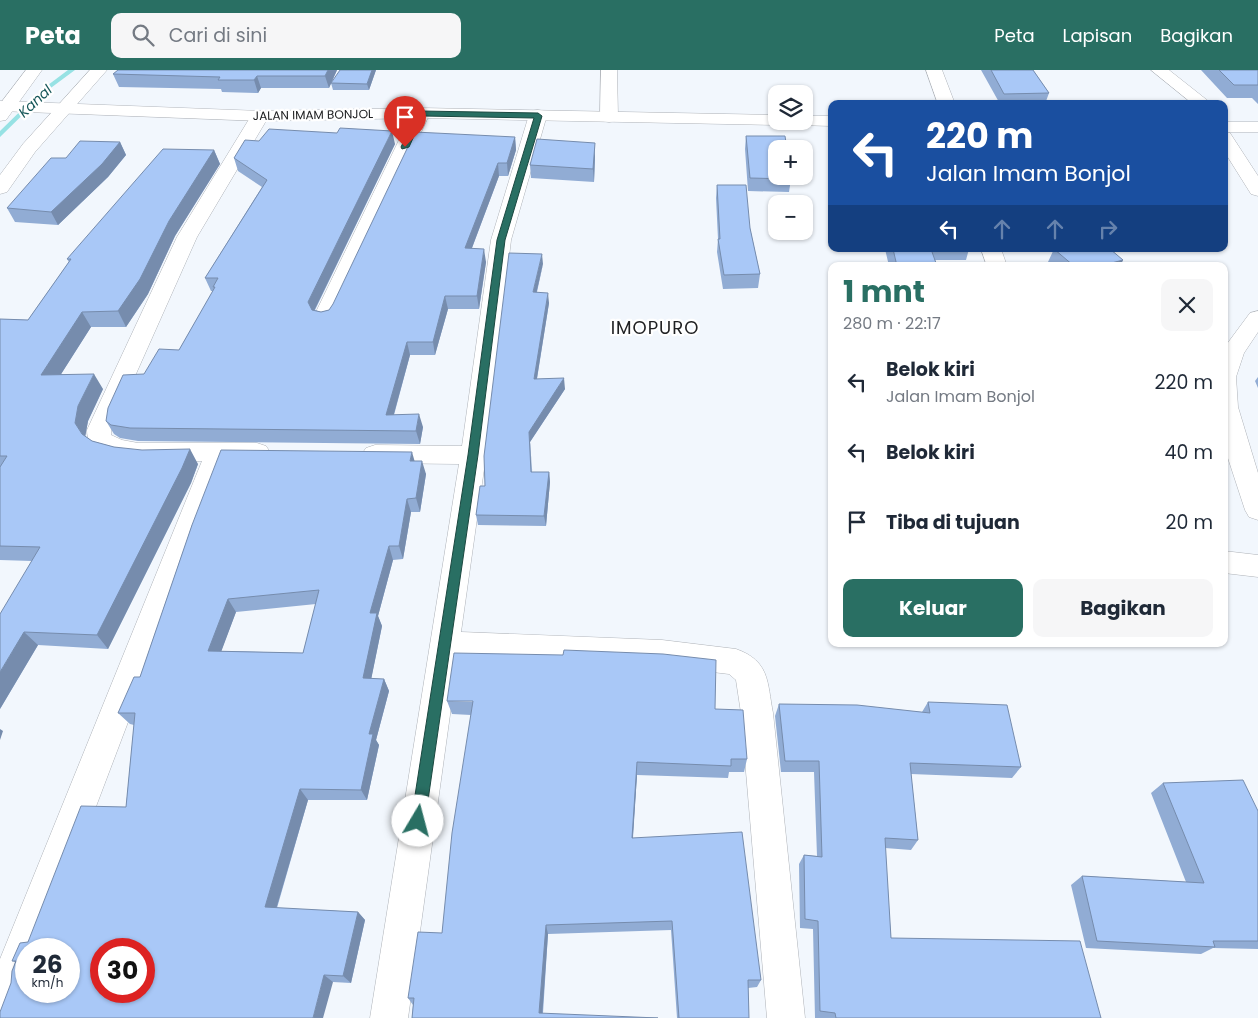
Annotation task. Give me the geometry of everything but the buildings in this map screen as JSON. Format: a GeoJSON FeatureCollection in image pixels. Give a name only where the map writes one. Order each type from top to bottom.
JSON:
{"type":"FeatureCollection","features":[{"type":"Feature","properties":{"kind":"street"},"geometry":{"type":"LineString","coordinates":[[3,109],[34,70]]}},
{"type":"Feature","properties":{"kind":"street"},"geometry":{"type":"LineString","coordinates":[[0,188],[60,107],[99,70]]}},
{"type":"Feature","properties":{"kind":"street"},"geometry":{"type":"LineString","coordinates":[[609,70],[610,117]]}},
{"type":"Feature","properties":{"kind":"street"},"geometry":{"type":"LineString","coordinates":[[934,70],[945,100]]}},
{"type":"Feature","properties":{"kind":"street"},"geometry":{"type":"LineString","coordinates":[[1159,70],[1199,100]]}},
{"type":"Feature","properties":{"kind":"street","name":"JALAN IMAM BONJOL"},"geometry":{"type":"LineString","coordinates":[[3,109],[60,107],[260,116],[421,113],[768,120]]}},
{"type":"Feature","properties":{"kind":"street"},"geometry":{"type":"LineString","coordinates":[[325,316],[421,113]]}},
{"type":"Feature","properties":{"kind":"street"},"geometry":{"type":"LineString","coordinates":[[260,116],[187,237],[99,430],[99,438],[118,450],[138,452],[277,452]]}},
{"type":"Feature","properties":{"kind":"street"},"geometry":{"type":"LineString","coordinates":[[389,1018],[473,455],[501,240],[538,116]]}},
{"type":"Feature","properties":{"kind":"street"},"geometry":{"type":"LineString","coordinates":[[813,121],[828,121]]}},
{"type":"Feature","properties":{"kind":"street"},"geometry":{"type":"LineString","coordinates":[[1228,128],[1258,127]]}},
{"type":"Feature","properties":{"kind":"street"},"geometry":{"type":"LineString","coordinates":[[1228,132],[1258,190]]}},
{"type":"Feature","properties":{"kind":"street"},"geometry":{"type":"LineString","coordinates":[[1228,365],[1241,339],[1258,318]]}},
{"type":"Feature","properties":{"kind":"street"},"geometry":{"type":"LineString","coordinates":[[1228,411],[1246,476],[1258,510]]}},
{"type":"Feature","properties":{"kind":"street"},"geometry":{"type":"LineString","coordinates":[[0,1007],[218,452]]}},
{"type":"Feature","properties":{"kind":"street"},"geometry":{"type":"LineString","coordinates":[[356,454],[473,455]]}},
{"type":"Feature","properties":{"kind":"street"},"geometry":{"type":"LineString","coordinates":[[1228,562],[1258,566]]}},
{"type":"Feature","properties":{"kind":"street"},"geometry":{"type":"LineString","coordinates":[[444,644],[662,653],[736,662],[750,673],[757,713],[786,1018]]}},
{"type":"Feature","properties":{"kind":"waterway","name":"Kanal"},"geometry":{"type":"LineString","coordinates":[[0,135],[46,89],[72,70]]}},
{"type":"Feature","properties":{"kind":"district","name":"IMOPURO"},"geometry":{"type":"Point","coordinates":[655,328]}},
{"type":"Feature","properties":{"kind":"route"},"geometry":{"type":"LineString","coordinates":[[405,147],[421,113],[538,116],[501,240],[473,455],[418,821]]}}]}
